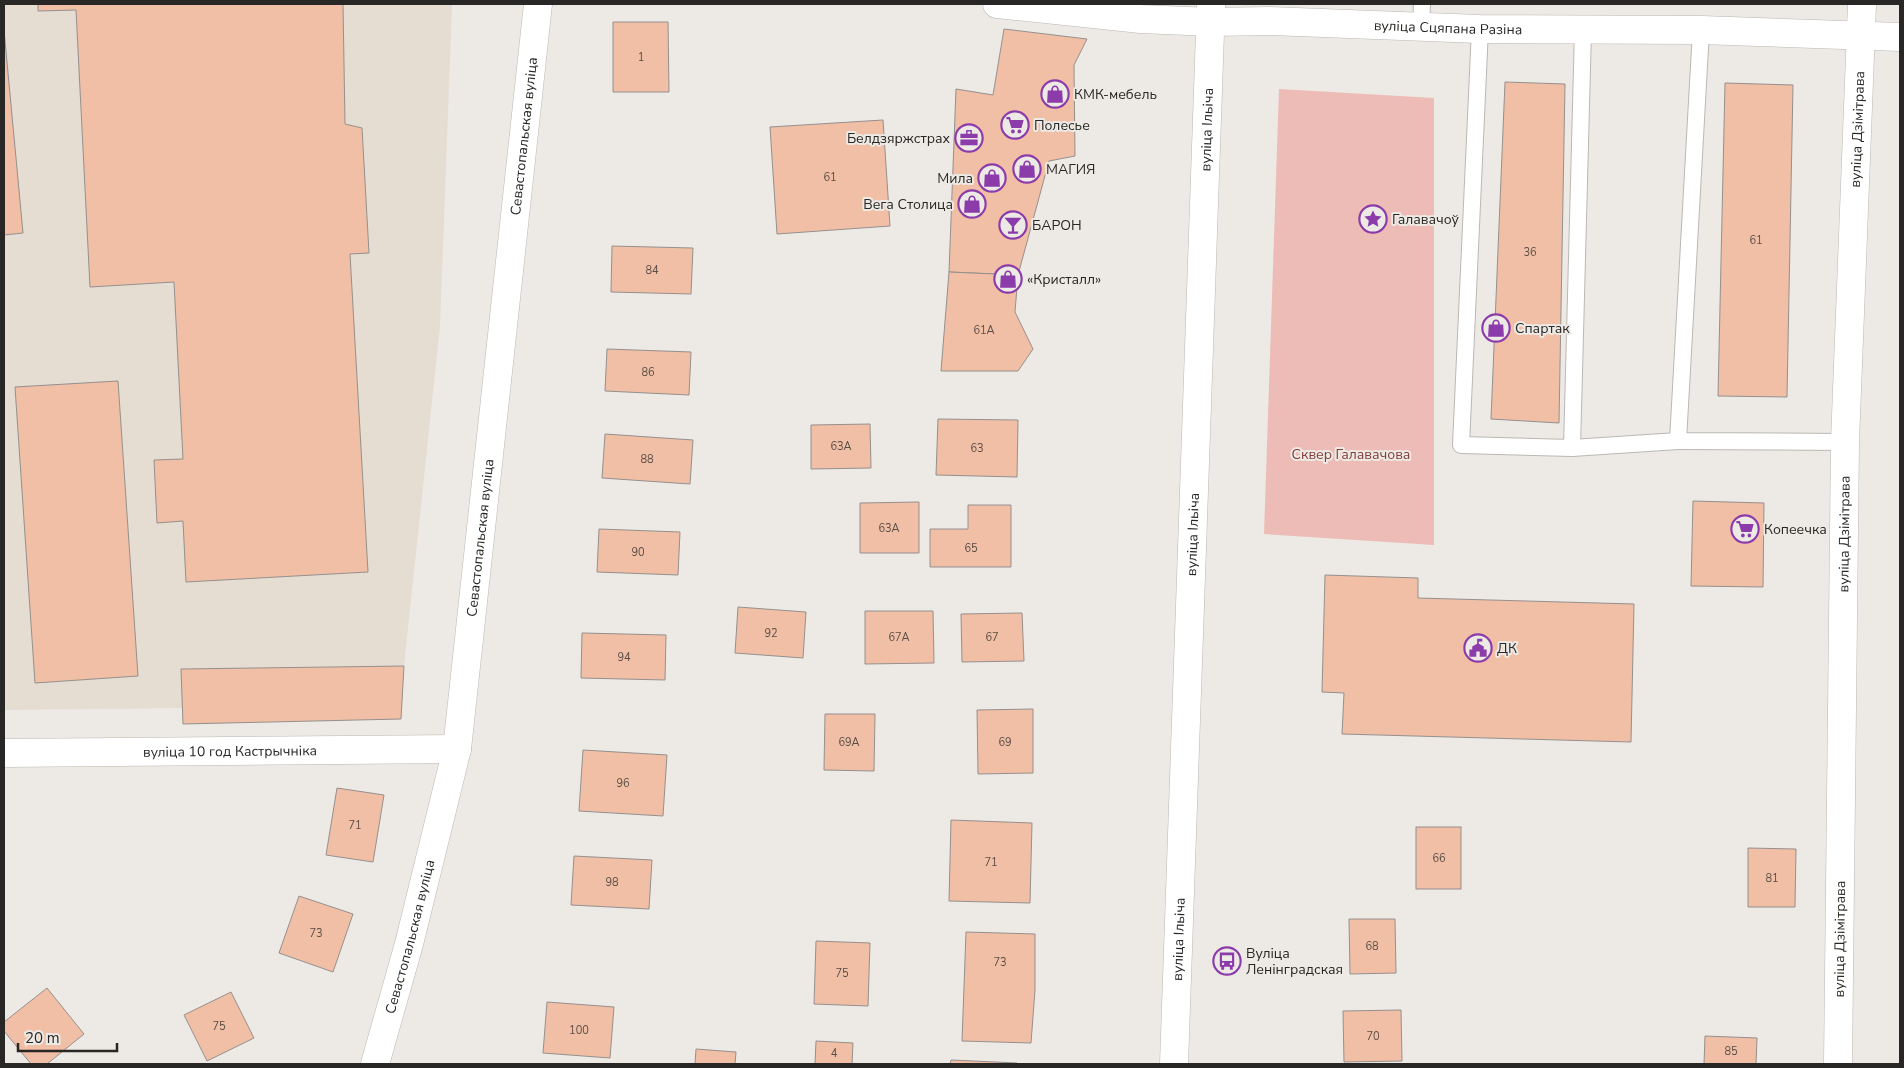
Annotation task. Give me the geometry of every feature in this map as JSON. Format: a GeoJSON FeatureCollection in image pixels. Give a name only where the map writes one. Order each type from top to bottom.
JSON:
{"type":"FeatureCollection","features":[{"type":"Feature","properties":{"kind":"street","name":"Севастопальская вуліца"},"geometry":{"type":"LineString","coordinates":[[376,1064],[409,944],[457,749],[538,4]]}},
{"type":"Feature","properties":{"kind":"street","name":"вуліца Сцяпана Разіна"},"geometry":{"type":"LineString","coordinates":[[1012,4],[1141,19],[1211,13],[1268,21],[1421,15],[1480,29],[1701,30],[1900,37]]}},
{"type":"Feature","properties":{"kind":"street","name":"вуліца Дзімітрава"},"geometry":{"type":"LineString","coordinates":[[1838,1064],[1845,442],[1862,4]]}},
{"type":"Feature","properties":{"kind":"street","name":"вуліца Ільіча"},"geometry":{"type":"LineString","coordinates":[[1174,1064],[1211,13]]}},
{"type":"Feature","properties":{"kind":"street","name":"вуліца 10 год Кастрычніка"},"geometry":{"type":"LineString","coordinates":[[4,753],[457,749]]}},
{"type":"Feature","properties":{"kind":"lane"},"geometry":{"type":"LineString","coordinates":[[1480,29],[1462,445],[1572,448],[1678,441],[1845,442]]}},
{"type":"Feature","properties":{"kind":"lane"},"geometry":{"type":"LineString","coordinates":[[1572,448],[1583,30]]}},
{"type":"Feature","properties":{"kind":"lane"},"geometry":{"type":"LineString","coordinates":[[1678,441],[1701,30]]}},
{"type":"Feature","properties":{"kind":"shaded area"},"geometry":{"type":"Polygon","coordinates":[[[4,4],[452,4],[440,326],[404,666],[401,719],[183,724],[182,708],[4,710],[4,4]]]}},
{"type":"Feature","properties":{"kind":"green space","name":"Сквер Галавачова"},"geometry":{"type":"Polygon","coordinates":[[[1279,89],[1434,98],[1434,545],[1264,534],[1279,89]]]}},
{"type":"Feature","properties":{"kind":"building"},"geometry":{"type":"Polygon","coordinates":[[[38,4],[343,4],[345,124],[362,128],[369,253],[350,254],[368,572],[186,582],[183,521],[157,523],[154,460],[183,459],[174,282],[90,287],[76,10],[38,11],[38,4]]]}},
{"type":"Feature","properties":{"kind":"building"},"geometry":{"type":"Polygon","coordinates":[[[613,22],[668,22],[669,92],[613,92],[613,22]]]}},
{"type":"Feature","properties":{"kind":"building","name":"Полесье"},"geometry":{"type":"Polygon","coordinates":[[[1004,29],[1087,39],[1074,65],[1075,156],[1049,161],[1018,275],[949,272],[956,89],[993,95],[1004,29]]]}},
{"type":"Feature","properties":{"kind":"building"},"geometry":{"type":"Polygon","coordinates":[[[4,30],[23,233],[4,235],[4,30]]]}},
{"type":"Feature","properties":{"kind":"building"},"geometry":{"type":"Polygon","coordinates":[[[1505,82],[1565,84],[1559,423],[1491,419],[1505,82]]]}},
{"type":"Feature","properties":{"kind":"building"},"geometry":{"type":"Polygon","coordinates":[[[1725,83],[1793,85],[1787,397],[1718,396],[1725,83]]]}},
{"type":"Feature","properties":{"kind":"building"},"geometry":{"type":"Polygon","coordinates":[[[883,120],[890,226],[777,234],[770,127],[883,120]]]}},
{"type":"Feature","properties":{"kind":"building"},"geometry":{"type":"Polygon","coordinates":[[[612,246],[693,248],[691,294],[611,292],[612,246]]]}},
{"type":"Feature","properties":{"kind":"building"},"geometry":{"type":"Polygon","coordinates":[[[949,272],[1018,275],[1015,312],[1033,349],[1018,371],[941,371],[949,272]]]}},
{"type":"Feature","properties":{"kind":"building"},"geometry":{"type":"Polygon","coordinates":[[[607,349],[691,352],[689,395],[605,391],[607,349]]]}},
{"type":"Feature","properties":{"kind":"building"},"geometry":{"type":"Polygon","coordinates":[[[118,381],[138,676],[35,683],[15,387],[118,381]]]}},
{"type":"Feature","properties":{"kind":"building"},"geometry":{"type":"Polygon","coordinates":[[[938,419],[1018,420],[1017,477],[936,475],[938,419]]]}},
{"type":"Feature","properties":{"kind":"building"},"geometry":{"type":"Polygon","coordinates":[[[870,424],[871,468],[811,469],[811,425],[870,424]]]}},
{"type":"Feature","properties":{"kind":"building"},"geometry":{"type":"Polygon","coordinates":[[[605,434],[693,440],[690,484],[602,478],[605,434]]]}},
{"type":"Feature","properties":{"kind":"building"},"geometry":{"type":"Polygon","coordinates":[[[1693,501],[1764,503],[1763,587],[1691,586],[1693,501]]]}},
{"type":"Feature","properties":{"kind":"building"},"geometry":{"type":"Polygon","coordinates":[[[919,502],[919,553],[860,553],[860,503],[919,502]]]}},
{"type":"Feature","properties":{"kind":"building"},"geometry":{"type":"Polygon","coordinates":[[[968,505],[1011,505],[1011,567],[930,567],[930,529],[968,529],[968,505]]]}},
{"type":"Feature","properties":{"kind":"building"},"geometry":{"type":"Polygon","coordinates":[[[599,529],[680,532],[678,575],[597,572],[599,529]]]}},
{"type":"Feature","properties":{"kind":"building","name":"ДК"},"geometry":{"type":"Polygon","coordinates":[[[1325,575],[1418,578],[1418,598],[1634,604],[1631,742],[1342,734],[1344,693],[1322,692],[1325,575]]]}},
{"type":"Feature","properties":{"kind":"building"},"geometry":{"type":"Polygon","coordinates":[[[738,607],[806,612],[803,658],[735,653],[738,607]]]}},
{"type":"Feature","properties":{"kind":"building"},"geometry":{"type":"Polygon","coordinates":[[[865,611],[933,611],[934,663],[865,664],[865,611]]]}},
{"type":"Feature","properties":{"kind":"building"},"geometry":{"type":"Polygon","coordinates":[[[1022,613],[1024,661],[962,662],[961,614],[1022,613]]]}},
{"type":"Feature","properties":{"kind":"building"},"geometry":{"type":"Polygon","coordinates":[[[582,633],[666,635],[665,680],[581,678],[582,633]]]}},
{"type":"Feature","properties":{"kind":"building"},"geometry":{"type":"Polygon","coordinates":[[[404,666],[401,719],[183,724],[181,669],[404,666]]]}},
{"type":"Feature","properties":{"kind":"building"},"geometry":{"type":"Polygon","coordinates":[[[1033,709],[1033,773],[978,774],[977,710],[1033,709]]]}},
{"type":"Feature","properties":{"kind":"building"},"geometry":{"type":"Polygon","coordinates":[[[825,714],[875,714],[874,771],[824,770],[825,714]]]}},
{"type":"Feature","properties":{"kind":"building"},"geometry":{"type":"Polygon","coordinates":[[[583,750],[667,755],[663,816],[579,811],[583,750]]]}},
{"type":"Feature","properties":{"kind":"building"},"geometry":{"type":"Polygon","coordinates":[[[337,788],[384,795],[373,862],[326,855],[337,788]]]}},
{"type":"Feature","properties":{"kind":"building"},"geometry":{"type":"Polygon","coordinates":[[[951,820],[1032,823],[1030,903],[949,901],[951,820]]]}},
{"type":"Feature","properties":{"kind":"building"},"geometry":{"type":"Polygon","coordinates":[[[1416,827],[1461,827],[1461,889],[1416,889],[1416,827]]]}},
{"type":"Feature","properties":{"kind":"building"},"geometry":{"type":"Polygon","coordinates":[[[1748,848],[1796,849],[1795,907],[1748,907],[1748,848]]]}},
{"type":"Feature","properties":{"kind":"building"},"geometry":{"type":"Polygon","coordinates":[[[574,856],[652,860],[649,909],[571,905],[574,856]]]}},
{"type":"Feature","properties":{"kind":"building"},"geometry":{"type":"Polygon","coordinates":[[[299,896],[353,914],[333,972],[279,953],[299,896]]]}},
{"type":"Feature","properties":{"kind":"building"},"geometry":{"type":"Polygon","coordinates":[[[1349,919],[1395,919],[1396,973],[1350,974],[1349,919]]]}},
{"type":"Feature","properties":{"kind":"building"},"geometry":{"type":"Polygon","coordinates":[[[966,932],[1035,934],[1035,990],[1031,1043],[962,1041],[966,932]]]}},
{"type":"Feature","properties":{"kind":"building"},"geometry":{"type":"Polygon","coordinates":[[[816,941],[870,943],[868,1006],[814,1004],[816,941]]]}},
{"type":"Feature","properties":{"kind":"building"},"geometry":{"type":"Polygon","coordinates":[[[47,988],[84,1034],[47,1064],[31,1064],[4,1031],[4,1022],[47,988]]]}},
{"type":"Feature","properties":{"kind":"building"},"geometry":{"type":"Polygon","coordinates":[[[231,992],[254,1038],[207,1061],[184,1015],[231,992]]]}},
{"type":"Feature","properties":{"kind":"building"},"geometry":{"type":"Polygon","coordinates":[[[547,1002],[614,1007],[610,1058],[543,1053],[547,1002]]]}},
{"type":"Feature","properties":{"kind":"building"},"geometry":{"type":"Polygon","coordinates":[[[1401,1010],[1402,1061],[1344,1062],[1343,1011],[1401,1010]]]}},
{"type":"Feature","properties":{"kind":"building"},"geometry":{"type":"Polygon","coordinates":[[[1705,1036],[1757,1038],[1756,1064],[1704,1064],[1705,1036]]]}},
{"type":"Feature","properties":{"kind":"building"},"geometry":{"type":"Polygon","coordinates":[[[816,1041],[853,1043],[852,1064],[815,1064],[816,1041]]]}},
{"type":"Feature","properties":{"kind":"building"},"geometry":{"type":"Polygon","coordinates":[[[696,1049],[736,1052],[735,1064],[695,1064],[696,1049]]]}},
{"type":"Feature","properties":{"kind":"building"},"geometry":{"type":"Polygon","coordinates":[[[951,1060],[1017,1063],[1017,1064],[950,1064],[951,1060]]]}},
{"type":"Feature","properties":{"kind":"place","name":"КМК-мебель"},"geometry":{"type":"Point","coordinates":[1055,94]}},
{"type":"Feature","properties":{"kind":"place","name":"Полесье"},"geometry":{"type":"Point","coordinates":[1015,125]}},
{"type":"Feature","properties":{"kind":"place","name":"Белдзяржстрах"},"geometry":{"type":"Point","coordinates":[969,138]}},
{"type":"Feature","properties":{"kind":"place","name":"МАГИЯ"},"geometry":{"type":"Point","coordinates":[1027,169]}},
{"type":"Feature","properties":{"kind":"place","name":"Мила"},"geometry":{"type":"Point","coordinates":[992,178]}},
{"type":"Feature","properties":{"kind":"place","name":"Вега Столица"},"geometry":{"type":"Point","coordinates":[972,204]}},
{"type":"Feature","properties":{"kind":"place","name":"Галавачоў"},"geometry":{"type":"Point","coordinates":[1373,219]}},
{"type":"Feature","properties":{"kind":"place","name":"БАРОН"},"geometry":{"type":"Point","coordinates":[1013,225]}},
{"type":"Feature","properties":{"kind":"place","name":"«Кристалл»"},"geometry":{"type":"Point","coordinates":[1008,279]}},
{"type":"Feature","properties":{"kind":"place","name":"Спартак"},"geometry":{"type":"Point","coordinates":[1496,328]}},
{"type":"Feature","properties":{"kind":"place","name":"Копеечка"},"geometry":{"type":"Point","coordinates":[1745,529]}},
{"type":"Feature","properties":{"kind":"place","name":"ДК"},"geometry":{"type":"Point","coordinates":[1478,648]}},
{"type":"Feature","properties":{"kind":"place","name":"Вуліца Ленінградская"},"geometry":{"type":"Point","coordinates":[1227,961]}}]}
